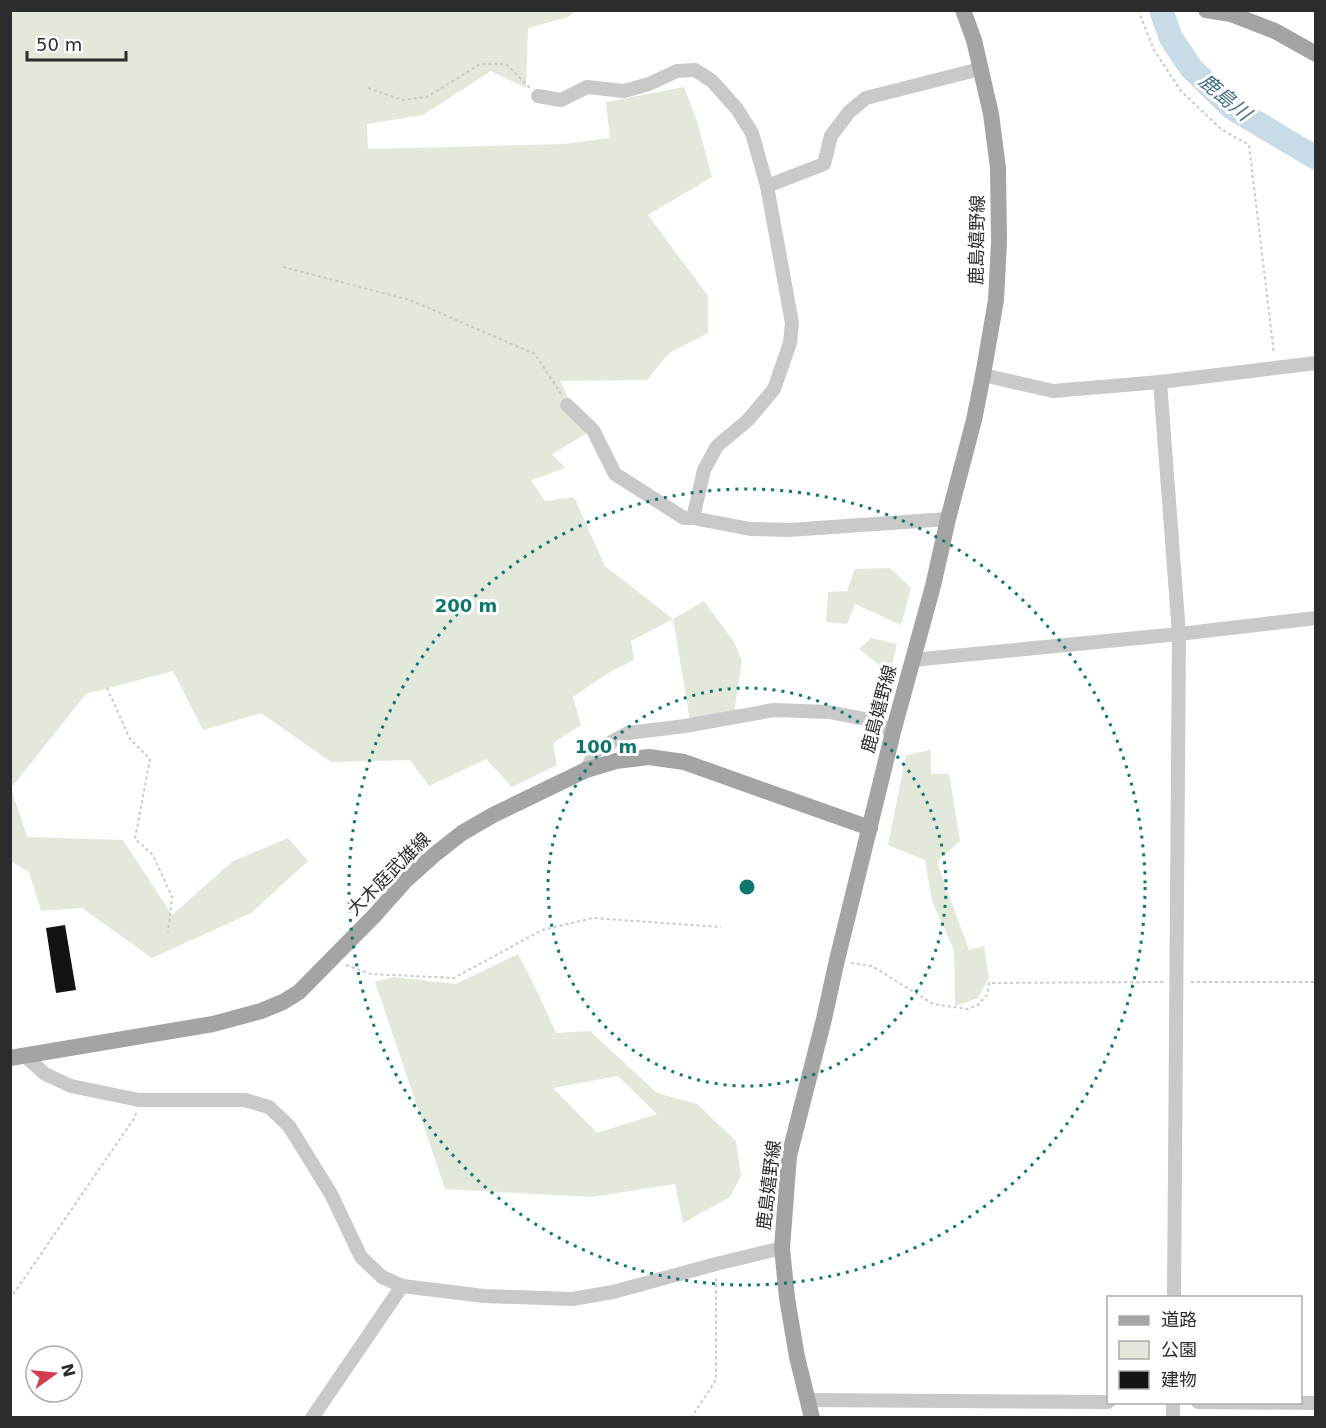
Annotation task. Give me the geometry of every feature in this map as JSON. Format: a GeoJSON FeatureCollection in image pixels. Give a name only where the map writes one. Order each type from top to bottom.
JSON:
{"type":"FeatureCollection","features":[{"type":"Feature","properties":{"kind":"main road","name":"鹿島嬉野線"},"geometry":{"type":"LineString","coordinates":[[812,1418],[793,1337],[782,1248],[789,1156],[893,732],[933,586],[974,420],[996,300],[999,242],[998,168],[991,114],[974,39],[963,10]]}},
{"type":"Feature","properties":{"kind":"main road"},"geometry":{"type":"LineString","coordinates":[[1206,10],[1231,14],[1275,31],[1316,54]]}},
{"type":"Feature","properties":{"kind":"main road","name":"大木庭武雄線"},"geometry":{"type":"LineString","coordinates":[[17,1056],[213,1024],[241,1018],[283,1002],[299,992],[332,960],[406,880],[462,833],[493,815],[585,770],[616,761],[649,757],[684,762],[870,828]]}},
{"type":"Feature","properties":{"kind":"street"},"geometry":{"type":"LineString","coordinates":[[767,186],[824,164],[831,136],[849,112],[866,98],[980,69]]}},
{"type":"Feature","properties":{"kind":"street"},"geometry":{"type":"LineString","coordinates":[[538,96],[561,100],[587,87],[624,91],[649,84],[676,71],[695,70],[712,81],[736,109],[752,133],[767,186],[792,323],[790,343],[774,389],[748,420],[717,446],[704,470],[693,518]]}},
{"type":"Feature","properties":{"kind":"street"},"geometry":{"type":"LineString","coordinates":[[983,375],[1053,391],[1160,382],[1316,363]]}},
{"type":"Feature","properties":{"kind":"street"},"geometry":{"type":"LineString","coordinates":[[1160,382],[1179,634],[1174,1296]]}},
{"type":"Feature","properties":{"kind":"street"},"geometry":{"type":"LineString","coordinates":[[567,405],[593,430],[615,474],[684,518],[750,529],[789,530],[948,519]]}},
{"type":"Feature","properties":{"kind":"street"},"geometry":{"type":"LineString","coordinates":[[912,660],[1316,618]]}},
{"type":"Feature","properties":{"kind":"street"},"geometry":{"type":"LineString","coordinates":[[585,770],[597,750],[628,733],[685,726],[774,710],[829,712],[870,720],[893,732]]}},
{"type":"Feature","properties":{"kind":"street"},"geometry":{"type":"LineString","coordinates":[[17,1056],[45,1074],[71,1086],[139,1100],[245,1100],[269,1107],[289,1125],[325,1184],[361,1257],[382,1277],[402,1286],[484,1296],[572,1299],[613,1292],[782,1248]]}},
{"type":"Feature","properties":{"kind":"street"},"geometry":{"type":"LineString","coordinates":[[312,1418],[402,1286]]}},
{"type":"Feature","properties":{"kind":"street"},"geometry":{"type":"LineString","coordinates":[[808,1400],[1107,1402]]}},
{"type":"Feature","properties":{"kind":"path"},"geometry":{"type":"LineString","coordinates":[[1138,10],[1154,50],[1180,91],[1221,129],[1249,145],[1275,368]]}},
{"type":"Feature","properties":{"kind":"path"},"geometry":{"type":"LineString","coordinates":[[368,88],[402,100],[427,97],[480,64],[506,64],[538,96]]}},
{"type":"Feature","properties":{"kind":"path"},"geometry":{"type":"LineString","coordinates":[[283,267],[410,300],[535,354],[567,405]]}},
{"type":"Feature","properties":{"kind":"path"},"geometry":{"type":"LineString","coordinates":[[107,688],[130,739],[150,759],[135,839],[153,855],[172,897],[168,932]]}},
{"type":"Feature","properties":{"kind":"path"},"geometry":{"type":"LineString","coordinates":[[332,960],[371,974],[454,978],[542,930],[593,918],[721,927]]}},
{"type":"Feature","properties":{"kind":"path"},"geometry":{"type":"LineString","coordinates":[[837,960],[872,966],[933,1004],[967,1009],[978,1005],[987,995],[989,983],[1316,982]]}},
{"type":"Feature","properties":{"kind":"path"},"geometry":{"type":"LineString","coordinates":[[10,1299],[135,1117],[139,1100]]}},
{"type":"Feature","properties":{"kind":"path"},"geometry":{"type":"LineString","coordinates":[[691,1418],[716,1380],[716,1264]]}},
{"type":"Feature","properties":{"kind":"green space"},"geometry":{"type":"Polygon","coordinates":[[[10,11],[575,11],[568,17],[528,28],[526,88],[491,71],[423,115],[367,124],[368,149],[564,144],[610,138],[606,102],[684,87],[697,121],[712,177],[648,215],[708,296],[708,333],[668,354],[647,380],[560,381],[586,434],[552,454],[565,468],[531,480],[545,501],[574,497],[605,566],[673,619],[631,641],[634,660],[610,672],[573,697],[581,725],[553,743],[557,765],[512,787],[486,759],[429,786],[410,760],[331,762],[261,713],[203,730],[173,671],[86,694],[11,788],[27,837],[123,840],[172,915],[233,861],[288,838],[308,861],[251,913],[152,958],[82,908],[41,911],[29,872],[10,861],[10,11]]]}},
{"type":"Feature","properties":{"kind":"green space"},"geometry":{"type":"Polygon","coordinates":[[[890,568],[911,588],[901,625],[855,604],[847,624],[826,622],[828,592],[847,591],[855,569],[890,568]]]}},
{"type":"Feature","properties":{"kind":"green space"},"geometry":{"type":"Polygon","coordinates":[[[704,601],[734,642],[742,661],[734,713],[690,721],[673,619],[704,601]]]}},
{"type":"Feature","properties":{"kind":"green space"},"geometry":{"type":"Polygon","coordinates":[[[871,638],[897,644],[890,673],[859,649],[871,638]]]}},
{"type":"Feature","properties":{"kind":"green space"},"geometry":{"type":"Polygon","coordinates":[[[931,750],[931,774],[949,774],[960,841],[937,862],[969,950],[984,946],[989,978],[978,998],[955,1006],[954,950],[932,901],[925,860],[888,845],[906,755],[931,750]]]}},
{"type":"Feature","properties":{"kind":"green space"},"geometry":{"type":"Polygon","coordinates":[[[518,954],[556,1033],[590,1031],[657,1093],[697,1104],[736,1141],[741,1176],[730,1197],[683,1223],[675,1184],[592,1197],[445,1189],[375,982],[393,977],[456,984],[518,954]],[[618,1076],[553,1088],[597,1133],[657,1114],[618,1076]]]}},
{"type":"Feature","properties":{"kind":"building"},"geometry":{"type":"Polygon","coordinates":[[[65,925],[76,990],[56,993],[46,928],[65,925]]]}},
{"type":"Feature","properties":{"kind":"waterway","name":"鹿島川"},"geometry":{"type":"LineString","coordinates":[[1161,10],[1171,38],[1191,68],[1232,108],[1316,158]]}}]}
